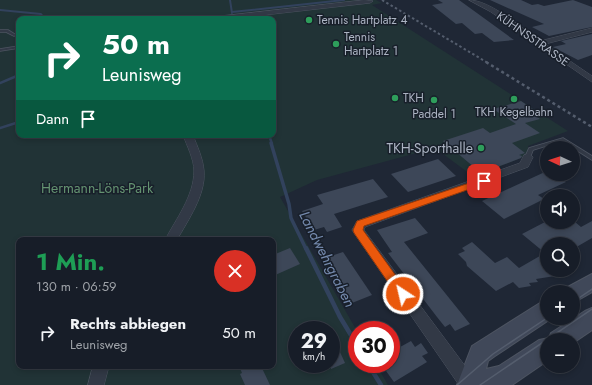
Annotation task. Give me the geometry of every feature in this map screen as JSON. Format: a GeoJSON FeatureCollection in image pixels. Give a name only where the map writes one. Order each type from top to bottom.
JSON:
{"type":"FeatureCollection","features":[{"type":"Feature","properties":{"kind":"main road"},"geometry":{"type":"LineString","coordinates":[[580,290],[592,282]]}},
{"type":"Feature","properties":{"kind":"main road"},"geometry":{"type":"LineString","coordinates":[[468,384],[480,354],[540,314]]}},
{"type":"Feature","properties":{"kind":"main road"},"geometry":{"type":"LineString","coordinates":[[570,333],[592,318]]}},
{"type":"Feature","properties":{"kind":"main road"},"geometry":{"type":"LineString","coordinates":[[468,384],[503,377],[540,353]]}},
{"type":"Feature","properties":{"kind":"street","name":"KÜHNSSTRASSE"},"geometry":{"type":"LineString","coordinates":[[472,0],[493,11],[592,80]]}},
{"type":"Feature","properties":{"kind":"street"},"geometry":{"type":"LineString","coordinates":[[239,16],[370,1]]}},
{"type":"Feature","properties":{"kind":"street"},"geometry":{"type":"LineString","coordinates":[[539,43],[592,30]]}},
{"type":"Feature","properties":{"kind":"street"},"geometry":{"type":"LineString","coordinates":[[172,237],[194,194],[198,182],[199,170],[189,138]]}},
{"type":"Feature","properties":{"kind":"street"},"geometry":{"type":"LineString","coordinates":[[468,384],[358,230],[361,224],[524,165],[528,157]]}},
{"type":"Feature","properties":{"kind":"street"},"geometry":{"type":"LineString","coordinates":[[96,385],[100,369]]}},
{"type":"Feature","properties":{"kind":"lane"},"geometry":{"type":"LineString","coordinates":[[0,31],[6,31],[14,34]]}},
{"type":"Feature","properties":{"kind":"lane"},"geometry":{"type":"LineString","coordinates":[[0,50],[16,48]]}},
{"type":"Feature","properties":{"kind":"lane"},"geometry":{"type":"LineString","coordinates":[[528,157],[531,149],[563,140],[592,158]]}},
{"type":"Feature","properties":{"kind":"green space","name":"Hermann-Löns-Park"},"geometry":{"type":"Polygon","coordinates":[[[0,0],[376,0],[382,3],[372,5],[568,131],[528,146],[528,155],[474,177],[435,148],[317,180],[280,197],[351,321],[348,321],[348,373],[381,373],[388,385],[0,385],[0,0]]]}},
{"type":"Feature","properties":{"kind":"building"},"geometry":{"type":"Polygon","coordinates":[[[438,0],[459,0],[514,40],[494,42],[482,33],[475,34],[462,23],[456,24],[432,5],[443,3],[438,0]]]}},
{"type":"Feature","properties":{"kind":"building"},"geometry":{"type":"Polygon","coordinates":[[[490,0],[521,0],[532,5],[538,4],[544,6],[573,0],[592,7],[592,27],[549,36],[532,27],[544,24],[490,0]]]}},
{"type":"Feature","properties":{"kind":"building"},"geometry":{"type":"Polygon","coordinates":[[[592,34],[592,55],[578,60],[553,47],[566,44],[561,41],[592,34]]]}},
{"type":"Feature","properties":{"kind":"building"},"geometry":{"type":"Polygon","coordinates":[[[521,101],[536,111],[531,112],[540,119],[525,123],[540,133],[512,143],[525,153],[519,155],[522,156],[521,158],[481,173],[443,141],[483,128],[490,133],[516,124],[493,109],[521,101]]]}},
{"type":"Feature","properties":{"kind":"building"},"geometry":{"type":"Polygon","coordinates":[[[438,159],[456,176],[408,192],[391,174],[438,159]]]}},
{"type":"Feature","properties":{"kind":"building"},"geometry":{"type":"Polygon","coordinates":[[[540,174],[540,181],[566,182],[551,189],[540,189],[540,194],[538,195],[540,196],[540,201],[504,219],[482,201],[540,174]]]}},
{"type":"Feature","properties":{"kind":"building"},"geometry":{"type":"Polygon","coordinates":[[[373,179],[388,197],[334,214],[342,227],[327,232],[324,227],[314,230],[302,211],[323,204],[317,195],[373,179]]]}},
{"type":"Feature","properties":{"kind":"building"},"geometry":{"type":"Polygon","coordinates":[[[415,218],[428,233],[404,242],[470,324],[455,331],[450,324],[445,327],[437,317],[388,253],[392,252],[377,230],[415,218]]]}},
{"type":"Feature","properties":{"kind":"building"},"geometry":{"type":"Polygon","coordinates":[[[592,221],[592,238],[580,245],[580,237],[540,237],[540,249],[522,234],[540,225],[540,229],[580,229],[580,226],[592,221]]]}},
{"type":"Feature","properties":{"kind":"building"},"geometry":{"type":"Polygon","coordinates":[[[472,242],[495,263],[507,257],[519,268],[540,256],[540,277],[549,277],[536,279],[538,282],[529,283],[531,286],[519,288],[513,282],[496,291],[467,266],[466,262],[458,254],[465,251],[462,248],[472,242]]]}},
{"type":"Feature","properties":{"kind":"building"},"geometry":{"type":"Polygon","coordinates":[[[290,248],[300,264],[276,275],[276,254],[290,248]]]}},
{"type":"Feature","properties":{"kind":"building"},"geometry":{"type":"Polygon","coordinates":[[[343,252],[372,295],[352,303],[325,258],[343,252]]]}},
{"type":"Feature","properties":{"kind":"building"},"geometry":{"type":"Polygon","coordinates":[[[411,341],[415,347],[421,343],[428,353],[422,356],[427,362],[394,382],[388,373],[400,373],[400,347],[411,341]]]}},
{"type":"Feature","properties":{"kind":"building"},"geometry":{"type":"Polygon","coordinates":[[[340,352],[345,363],[340,365],[340,352]]]}},
{"type":"Feature","properties":{"kind":"building"},"geometry":{"type":"Polygon","coordinates":[[[240,369],[262,369],[270,385],[245,385],[240,374],[242,373],[240,369]]]}},
{"type":"Feature","properties":{"kind":"waterway","name":"Landwehrgraben"},"geometry":{"type":"LineString","coordinates":[[230,0],[232,13]]}},
{"type":"Feature","properties":{"kind":"waterway"},"geometry":{"type":"LineString","coordinates":[[232,12],[344,0]]}},
{"type":"Feature","properties":{"kind":"waterway"},"geometry":{"type":"LineString","coordinates":[[0,10],[41,14],[43,16]]}},
{"type":"Feature","properties":{"kind":"waterway"},"geometry":{"type":"LineString","coordinates":[[0,83],[16,76]]}},
{"type":"Feature","properties":{"kind":"waterway"},"geometry":{"type":"LineString","coordinates":[[0,128],[16,123]]}},
{"type":"Feature","properties":{"kind":"waterway","name":"Landwehrgraben"},"geometry":{"type":"LineString","coordinates":[[270,138],[272,144]]}},
{"type":"Feature","properties":{"kind":"waterway","name":"Landwehrgraben"},"geometry":{"type":"LineString","coordinates":[[271,143],[289,204],[291,218],[306,249]]}},
{"type":"Feature","properties":{"kind":"waterway","name":"Landwehrgraben"},"geometry":{"type":"LineString","coordinates":[[306,248],[348,330]]}},
{"type":"Feature","properties":{"kind":"waterway","name":"Landwehrgraben"},"geometry":{"type":"LineString","coordinates":[[374,373],[381,385]]}},
{"type":"Feature","properties":{"kind":"tram line"},"geometry":{"type":"LineString","coordinates":[[580,297],[592,289]]}},
{"type":"Feature","properties":{"kind":"tram line"},"geometry":{"type":"LineString","coordinates":[[480,385],[592,309]]}},
{"type":"Feature","properties":{"kind":"tram line"},"geometry":{"type":"LineString","coordinates":[[457,385],[493,354],[540,323]]}},
{"type":"Feature","properties":{"kind":"railway"},"geometry":{"type":"LineString","coordinates":[[382,0],[488,63]]}},
{"type":"Feature","properties":{"kind":"railway"},"geometry":{"type":"LineString","coordinates":[[486,62],[592,127]]}},
{"type":"Feature","properties":{"kind":"place","name":"Tennis Hartplatz 4"},"geometry":{"type":"Point","coordinates":[309,20]}},
{"type":"Feature","properties":{"kind":"place","name":"Tennis Hartplatz 1"},"geometry":{"type":"Point","coordinates":[336,44]}},
{"type":"Feature","properties":{"kind":"place","name":"TKH"},"geometry":{"type":"Point","coordinates":[395,98]}},
{"type":"Feature","properties":{"kind":"place","name":"TKH Kegelbahn"},"geometry":{"type":"Point","coordinates":[514,99]}},
{"type":"Feature","properties":{"kind":"place","name":"Paddel 1"},"geometry":{"type":"Point","coordinates":[434,100]}},
{"type":"Feature","properties":{"kind":"place","name":"TKH-Sporthalle"},"geometry":{"type":"Point","coordinates":[481,148]}},
{"type":"Feature","properties":{"kind":"route"},"geometry":{"type":"LineString","coordinates":[[403,294],[358,230],[361,224],[484,181]]}}]}
